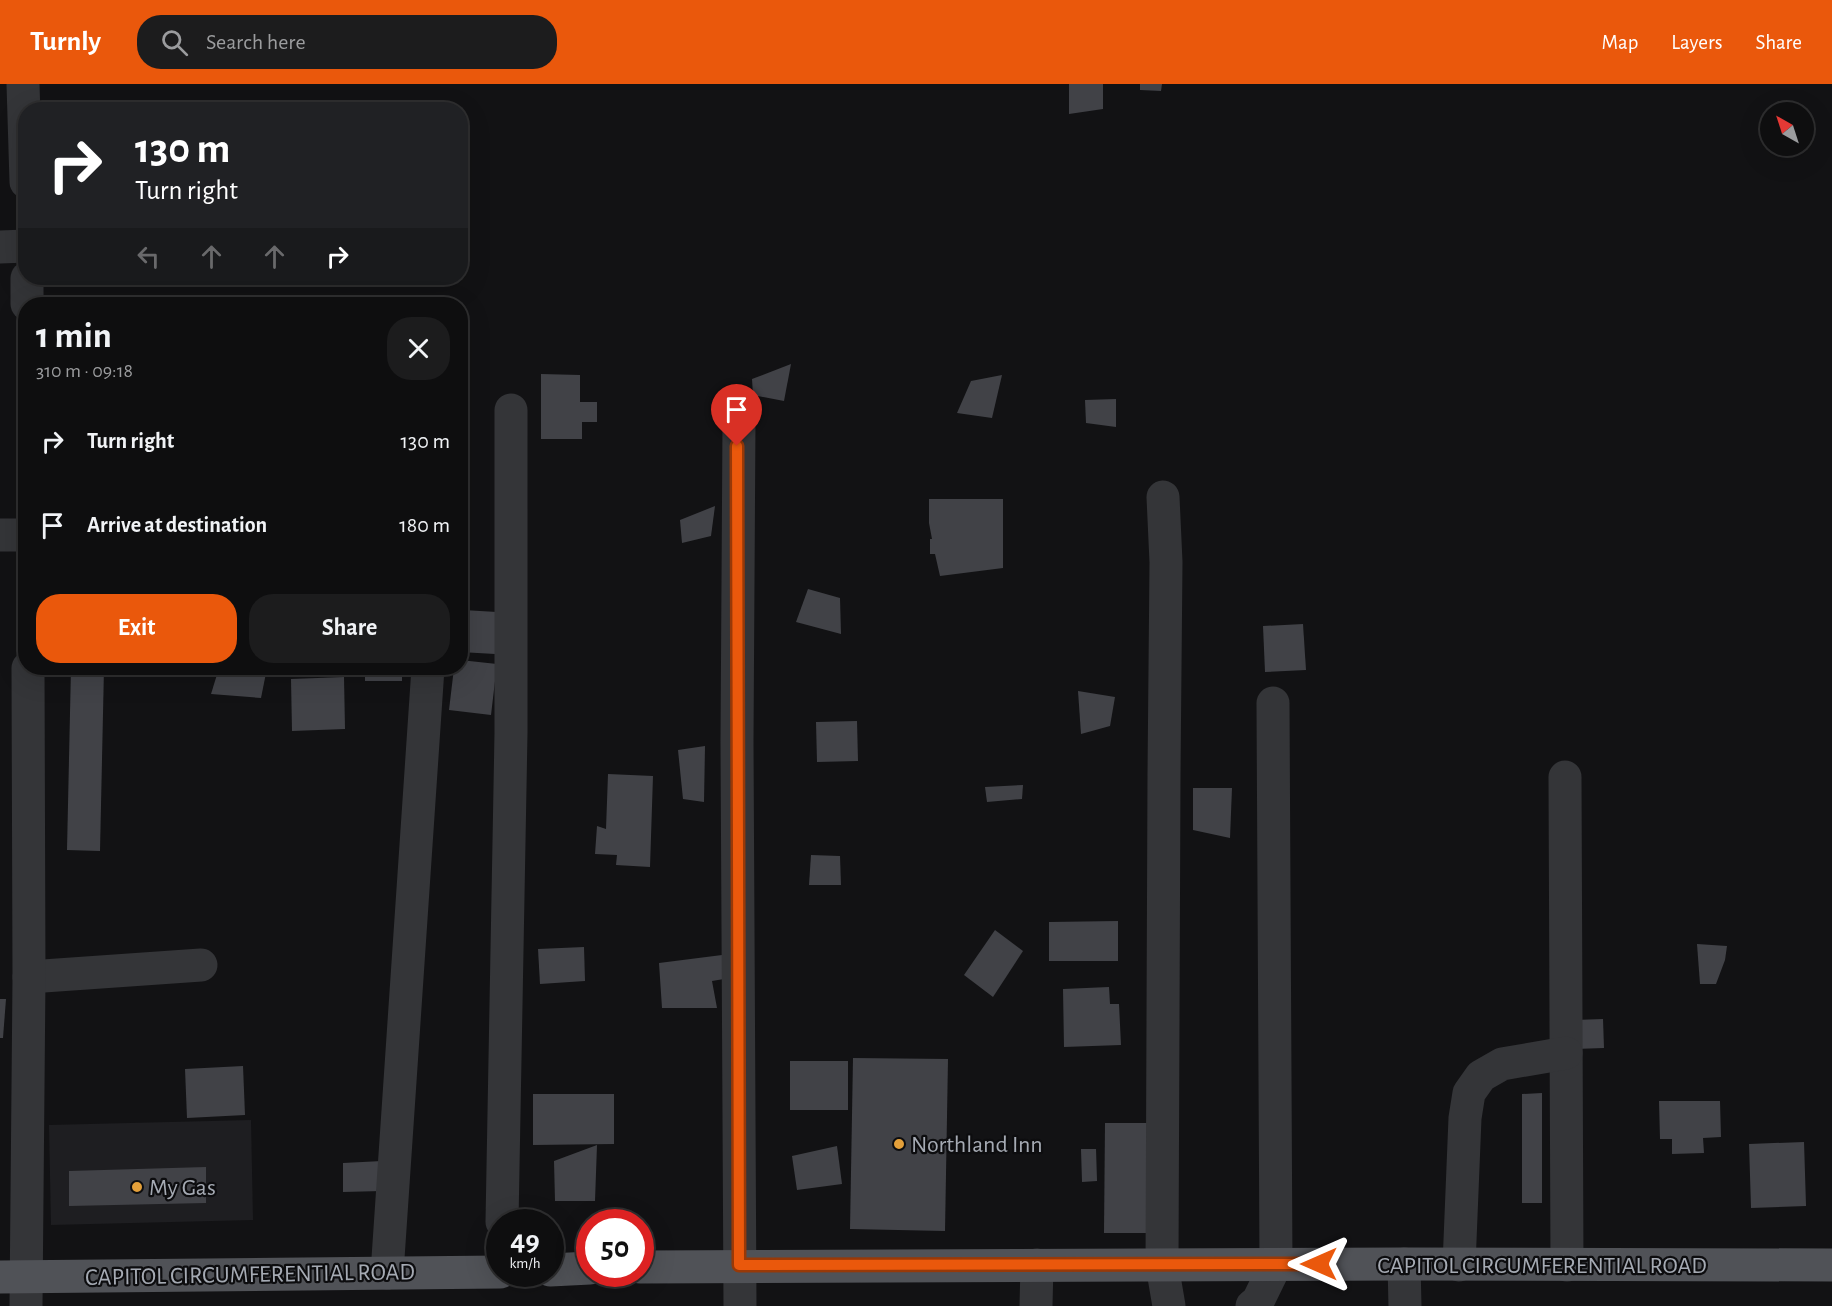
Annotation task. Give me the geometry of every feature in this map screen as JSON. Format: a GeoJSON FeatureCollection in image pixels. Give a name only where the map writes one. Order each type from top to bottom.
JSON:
{"type":"FeatureCollection","features":[{"type":"Feature","properties":{"kind":"main road","name":"CAPITOL CIRCUMFERENTIAL ROAD"},"geometry":{"type":"LineString","coordinates":[[654,1267],[1276,1264],[1832,1265]]}},
{"type":"Feature","properties":{"kind":"main road","name":"CAPITOL CIRCUMFERENTIAL ROAD"},"geometry":{"type":"LineString","coordinates":[[17,1286],[387,1273],[486,1272]]}},
{"type":"Feature","properties":{"kind":"street"},"geometry":{"type":"LineString","coordinates":[[15,86],[18,112]]}},
{"type":"Feature","properties":{"kind":"street"},"geometry":{"type":"LineString","coordinates":[[0,247],[18,246]]}},
{"type":"Feature","properties":{"kind":"street"},"geometry":{"type":"LineString","coordinates":[[502,1209],[511,733],[512,410]]}},
{"type":"Feature","properties":{"kind":"street"},"geometry":{"type":"LineString","coordinates":[[739,421],[737,446],[740,1306]]}},
{"type":"Feature","properties":{"kind":"street"},"geometry":{"type":"LineString","coordinates":[[1163,497],[1166,562],[1162,1265],[1169,1306]]}},
{"type":"Feature","properties":{"kind":"street"},"geometry":{"type":"LineString","coordinates":[[0,535],[18,535]]}},
{"type":"Feature","properties":{"kind":"street"},"geometry":{"type":"LineString","coordinates":[[17,1286],[29,978],[14,857],[27,675]]}},
{"type":"Feature","properties":{"kind":"street"},"geometry":{"type":"LineString","coordinates":[[387,1273],[428,675]]}},
{"type":"Feature","properties":{"kind":"street"},"geometry":{"type":"LineString","coordinates":[[1252,1306],[1258,1301],[1276,1264],[1274,703]]}},
{"type":"Feature","properties":{"kind":"street"},"geometry":{"type":"LineString","coordinates":[[1565,777],[1567,1265]]}},
{"type":"Feature","properties":{"kind":"street"},"geometry":{"type":"LineString","coordinates":[[29,978],[201,965]]}},
{"type":"Feature","properties":{"kind":"street"},"geometry":{"type":"LineString","coordinates":[[1459,1265],[1465,1118],[1469,1093],[1481,1076],[1502,1064],[1566,1053]]}},
{"type":"Feature","properties":{"kind":"street"},"geometry":{"type":"LineString","coordinates":[[1404,1264],[1405,1306]]}},
{"type":"Feature","properties":{"kind":"street"},"geometry":{"type":"LineString","coordinates":[[1036,1306],[1037,1265]]}},
{"type":"Feature","properties":{"kind":"shaded area"},"geometry":{"type":"Polygon","coordinates":[[[251,1120],[253,1220],[51,1225],[49,1125],[251,1120]]]}},
{"type":"Feature","properties":{"kind":"building"},"geometry":{"type":"Polygon","coordinates":[[[1069,84],[1103,84],[1103,109],[1069,114],[1069,84]]]}},
{"type":"Feature","properties":{"kind":"building"},"geometry":{"type":"Polygon","coordinates":[[[1140,84],[1162,84],[1161,91],[1140,90],[1140,84]]]}},
{"type":"Feature","properties":{"kind":"building"},"geometry":{"type":"Polygon","coordinates":[[[791,364],[784,401],[753,395],[752,379],[791,364]]]}},
{"type":"Feature","properties":{"kind":"building"},"geometry":{"type":"Polygon","coordinates":[[[541,374],[580,375],[580,402],[597,402],[597,422],[582,422],[582,439],[541,439],[541,374]]]}},
{"type":"Feature","properties":{"kind":"building"},"geometry":{"type":"Polygon","coordinates":[[[1002,375],[992,418],[957,413],[971,381],[1002,375]]]}},
{"type":"Feature","properties":{"kind":"building"},"geometry":{"type":"Polygon","coordinates":[[[1116,399],[1116,427],[1086,423],[1085,400],[1116,399]]]}},
{"type":"Feature","properties":{"kind":"building"},"geometry":{"type":"Polygon","coordinates":[[[929,499],[1003,499],[1003,568],[940,576],[935,554],[930,554],[930,539],[932,539],[929,499]]]}},
{"type":"Feature","properties":{"kind":"building"},"geometry":{"type":"Polygon","coordinates":[[[715,506],[711,536],[682,543],[680,520],[715,506]]]}},
{"type":"Feature","properties":{"kind":"building"},"geometry":{"type":"Polygon","coordinates":[[[808,589],[840,598],[841,634],[796,622],[808,589]]]}},
{"type":"Feature","properties":{"kind":"building"},"geometry":{"type":"Polygon","coordinates":[[[468,610],[497,612],[495,654],[468,652],[468,610]]]}},
{"type":"Feature","properties":{"kind":"building"},"geometry":{"type":"Polygon","coordinates":[[[1303,624],[1306,670],[1265,672],[1263,626],[1303,624]]]}},
{"type":"Feature","properties":{"kind":"building"},"geometry":{"type":"Polygon","coordinates":[[[468,661],[497,664],[491,715],[449,710],[453,675],[468,675],[468,661]]]}},
{"type":"Feature","properties":{"kind":"building"},"geometry":{"type":"Polygon","coordinates":[[[71,675],[104,675],[100,851],[67,850],[71,675]]]}},
{"type":"Feature","properties":{"kind":"building"},"geometry":{"type":"Polygon","coordinates":[[[217,675],[266,675],[261,698],[211,694],[217,675]]]}},
{"type":"Feature","properties":{"kind":"building"},"geometry":{"type":"Polygon","coordinates":[[[365,675],[402,675],[402,681],[365,681],[365,675]]]}},
{"type":"Feature","properties":{"kind":"building"},"geometry":{"type":"Polygon","coordinates":[[[344,677],[345,729],[292,731],[291,679],[344,677]]]}},
{"type":"Feature","properties":{"kind":"building"},"geometry":{"type":"Polygon","coordinates":[[[1078,691],[1115,697],[1110,726],[1081,734],[1078,691]]]}},
{"type":"Feature","properties":{"kind":"building"},"geometry":{"type":"Polygon","coordinates":[[[857,721],[858,761],[817,762],[816,722],[857,721]]]}},
{"type":"Feature","properties":{"kind":"building"},"geometry":{"type":"Polygon","coordinates":[[[705,746],[704,802],[683,799],[678,750],[705,746]]]}},
{"type":"Feature","properties":{"kind":"building"},"geometry":{"type":"Polygon","coordinates":[[[608,774],[653,776],[650,867],[616,865],[617,855],[595,854],[597,826],[606,829],[608,774]]]}},
{"type":"Feature","properties":{"kind":"building"},"geometry":{"type":"Polygon","coordinates":[[[1023,785],[1022,799],[987,802],[985,787],[1023,785]]]}},
{"type":"Feature","properties":{"kind":"building"},"geometry":{"type":"Polygon","coordinates":[[[1193,788],[1232,788],[1230,838],[1193,830],[1193,788]]]}},
{"type":"Feature","properties":{"kind":"building"},"geometry":{"type":"Polygon","coordinates":[[[811,855],[840,856],[841,885],[809,885],[811,855]]]}},
{"type":"Feature","properties":{"kind":"building"},"geometry":{"type":"Polygon","coordinates":[[[1118,921],[1118,961],[1049,961],[1049,922],[1118,921]]]}},
{"type":"Feature","properties":{"kind":"building"},"geometry":{"type":"Polygon","coordinates":[[[995,930],[1023,951],[993,997],[964,975],[995,930]]]}},
{"type":"Feature","properties":{"kind":"building"},"geometry":{"type":"Polygon","coordinates":[[[1697,944],[1727,946],[1725,960],[1716,984],[1700,984],[1697,944]]]}},
{"type":"Feature","properties":{"kind":"building"},"geometry":{"type":"Polygon","coordinates":[[[584,947],[585,981],[540,984],[538,949],[584,947]]]}},
{"type":"Feature","properties":{"kind":"building"},"geometry":{"type":"Polygon","coordinates":[[[722,955],[724,979],[712,981],[717,1008],[662,1008],[659,963],[722,955]]]}},
{"type":"Feature","properties":{"kind":"building"},"geometry":{"type":"Polygon","coordinates":[[[1109,987],[1110,1004],[1119,1004],[1121,1045],[1064,1047],[1063,989],[1109,987]]]}},
{"type":"Feature","properties":{"kind":"building"},"geometry":{"type":"Polygon","coordinates":[[[0,999],[6,999],[3,1038],[0,1038],[0,999]]]}},
{"type":"Feature","properties":{"kind":"building"},"geometry":{"type":"Polygon","coordinates":[[[1603,1019],[1604,1048],[1575,1049],[1574,1020],[1603,1019]]]}},
{"type":"Feature","properties":{"kind":"building","name":"Northland Inn"},"geometry":{"type":"Polygon","coordinates":[[[853,1058],[948,1059],[945,1231],[850,1229],[853,1058]]]}},
{"type":"Feature","properties":{"kind":"building"},"geometry":{"type":"Polygon","coordinates":[[[790,1061],[848,1061],[848,1110],[790,1110],[790,1061]]]}},
{"type":"Feature","properties":{"kind":"building"},"geometry":{"type":"Polygon","coordinates":[[[243,1066],[245,1115],[187,1118],[185,1069],[243,1066]]]}},
{"type":"Feature","properties":{"kind":"building"},"geometry":{"type":"Polygon","coordinates":[[[1542,1093],[1542,1203],[1522,1203],[1522,1094],[1542,1093]]]}},
{"type":"Feature","properties":{"kind":"building"},"geometry":{"type":"Polygon","coordinates":[[[533,1094],[614,1094],[614,1144],[533,1145],[533,1094]]]}},
{"type":"Feature","properties":{"kind":"building"},"geometry":{"type":"Polygon","coordinates":[[[1659,1101],[1720,1101],[1721,1137],[1703,1138],[1704,1153],[1672,1154],[1672,1139],[1660,1139],[1659,1101]]]}},
{"type":"Feature","properties":{"kind":"building"},"geometry":{"type":"Polygon","coordinates":[[[1105,1123],[1151,1123],[1150,1233],[1104,1233],[1105,1123]]]}},
{"type":"Feature","properties":{"kind":"building"},"geometry":{"type":"Polygon","coordinates":[[[1804,1142],[1806,1206],[1751,1208],[1749,1144],[1804,1142]]]}},
{"type":"Feature","properties":{"kind":"building"},"geometry":{"type":"Polygon","coordinates":[[[597,1145],[595,1201],[555,1201],[554,1161],[597,1145]]]}},
{"type":"Feature","properties":{"kind":"building"},"geometry":{"type":"Polygon","coordinates":[[[837,1146],[842,1184],[797,1190],[792,1156],[837,1146]]]}},
{"type":"Feature","properties":{"kind":"building"},"geometry":{"type":"Polygon","coordinates":[[[1081,1149],[1096,1149],[1097,1181],[1082,1182],[1081,1149]]]}},
{"type":"Feature","properties":{"kind":"building"},"geometry":{"type":"Polygon","coordinates":[[[382,1161],[382,1191],[343,1192],[343,1163],[382,1161]]]}},
{"type":"Feature","properties":{"kind":"building","name":"My Gas"},"geometry":{"type":"Polygon","coordinates":[[[206,1167],[206,1203],[69,1206],[69,1171],[206,1167]]]}},
{"type":"Feature","properties":{"kind":"place","name":"Northland Inn"},"geometry":{"type":"Point","coordinates":[899,1144]}},
{"type":"Feature","properties":{"kind":"place","name":"My Gas"},"geometry":{"type":"Point","coordinates":[137,1187]}},
{"type":"Feature","properties":{"kind":"route"},"geometry":{"type":"LineString","coordinates":[[737,446],[739,1265],[1319,1264]]}}]}
